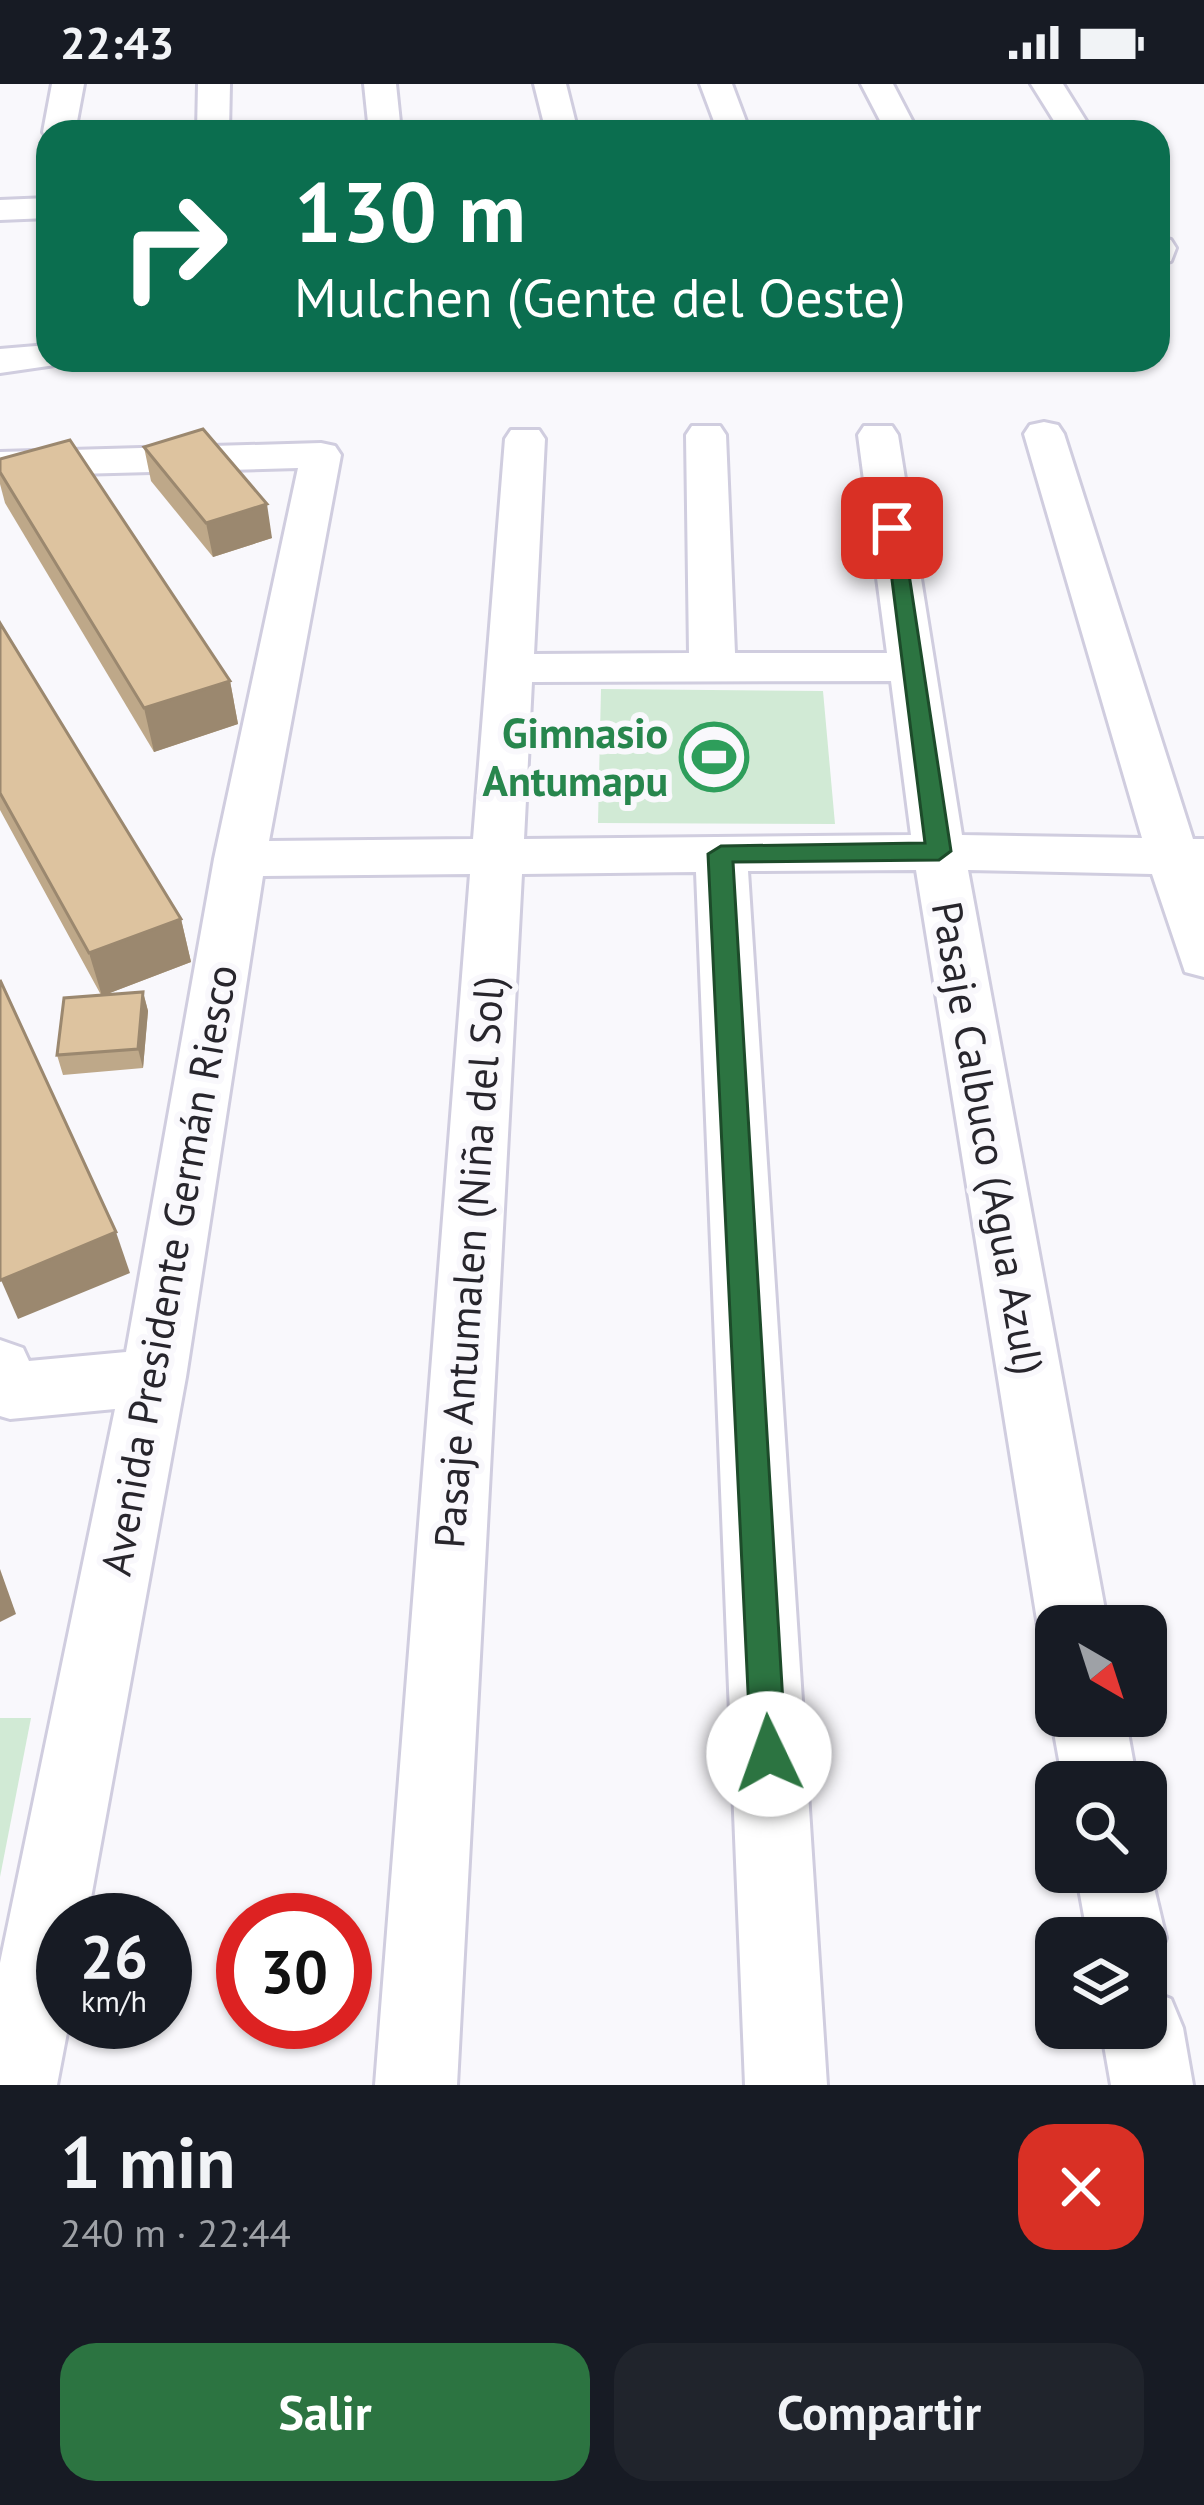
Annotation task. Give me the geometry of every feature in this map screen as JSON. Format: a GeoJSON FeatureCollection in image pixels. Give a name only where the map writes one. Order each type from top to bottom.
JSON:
{"type":"FeatureCollection","features":[{"type":"Feature","properties":{"kind":"street"},"geometry":{"type":"LineString","coordinates":[[61,120],[68,84]]}},
{"type":"Feature","properties":{"kind":"street"},"geometry":{"type":"LineString","coordinates":[[213,120],[214,84]]}},
{"type":"Feature","properties":{"kind":"street"},"geometry":{"type":"LineString","coordinates":[[380,84],[384,120]]}},
{"type":"Feature","properties":{"kind":"street"},"geometry":{"type":"LineString","coordinates":[[550,84],[559,120]]}},
{"type":"Feature","properties":{"kind":"street"},"geometry":{"type":"LineString","coordinates":[[716,84],[730,120]]}},
{"type":"Feature","properties":{"kind":"street"},"geometry":{"type":"LineString","coordinates":[[878,84],[896,120]]}},
{"type":"Feature","properties":{"kind":"street"},"geometry":{"type":"LineString","coordinates":[[1047,84],[1070,120]]}},
{"type":"Feature","properties":{"kind":"street"},"geometry":{"type":"LineString","coordinates":[[0,210],[36,206]]}},
{"type":"Feature","properties":{"kind":"street"},"geometry":{"type":"LineString","coordinates":[[0,361],[36,357]]}},
{"type":"Feature","properties":{"kind":"street"},"geometry":{"type":"LineString","coordinates":[[1044,434],[1190,857],[1204,958]]}},
{"type":"Feature","properties":{"kind":"street"},"geometry":{"type":"LineString","coordinates":[[706,435],[712,667]]}},
{"type":"Feature","properties":{"kind":"street","name":"Pasaje Calbuco (Agua Azul)"},"geometry":{"type":"LineString","coordinates":[[878,435],[939,851],[1069,1605]]}},
{"type":"Feature","properties":{"kind":"street","name":"Pasaje Antumalen (Niña del Sol)"},"geometry":{"type":"LineString","coordinates":[[416,2085],[525,439]]}},
{"type":"Feature","properties":{"kind":"street","name":"Avenida Presidente Germán Riesco"},"geometry":{"type":"LineString","coordinates":[[0,464],[321,454],[240,859],[154,1378],[16,2085]]}},
{"type":"Feature","properties":{"kind":"street"},"geometry":{"type":"LineString","coordinates":[[509,668],[912,667]]}},
{"type":"Feature","properties":{"kind":"street"},"geometry":{"type":"LineString","coordinates":[[240,859],[939,851],[1190,857]]}},
{"type":"Feature","properties":{"kind":"street"},"geometry":{"type":"LineString","coordinates":[[721,854],[786,2085]]}},
{"type":"Feature","properties":{"kind":"street"},"geometry":{"type":"LineString","coordinates":[[0,1368],[10,1390],[154,1378]]}},
{"type":"Feature","properties":{"kind":"street"},"geometry":{"type":"LineString","coordinates":[[1146,2049],[1152,2085]]}},
{"type":"Feature","properties":{"kind":"green space","name":"Gimnasio Antumapu"},"geometry":{"type":"Polygon","coordinates":[[[601,689],[823,691],[835,824],[598,823],[601,689]]]}},
{"type":"Feature","properties":{"kind":"green space"},"geometry":{"type":"Polygon","coordinates":[[[0,1718],[31,1718],[0,1877],[0,1718]]]}},
{"type":"Feature","properties":{"kind":"building"},"geometry":{"type":"Polygon","coordinates":[[[203,429],[267,504],[206,523],[144,447],[203,429]]]}},
{"type":"Feature","properties":{"kind":"building"},"geometry":{"type":"Polygon","coordinates":[[[70,440],[230,681],[144,708],[0,472],[0,459],[70,440]]]}},
{"type":"Feature","properties":{"kind":"building"},"geometry":{"type":"Polygon","coordinates":[[[0,623],[181,919],[89,953],[0,793],[0,623]]]}},
{"type":"Feature","properties":{"kind":"building"},"geometry":{"type":"Polygon","coordinates":[[[0,980],[116,1232],[1,1280],[0,1278],[0,980]]]}},
{"type":"Feature","properties":{"kind":"building"},"geometry":{"type":"Polygon","coordinates":[[[143,992],[138,1049],[57,1055],[64,998],[143,992]]]}},
{"type":"Feature","properties":{"kind":"place","name":"Gimnasio Antumapu"},"geometry":{"type":"Point","coordinates":[714,757]}},
{"type":"Feature","properties":{"kind":"route"},"geometry":{"type":"LineString","coordinates":[[769,1754],[721,854],[939,851],[892,528]]}}]}
